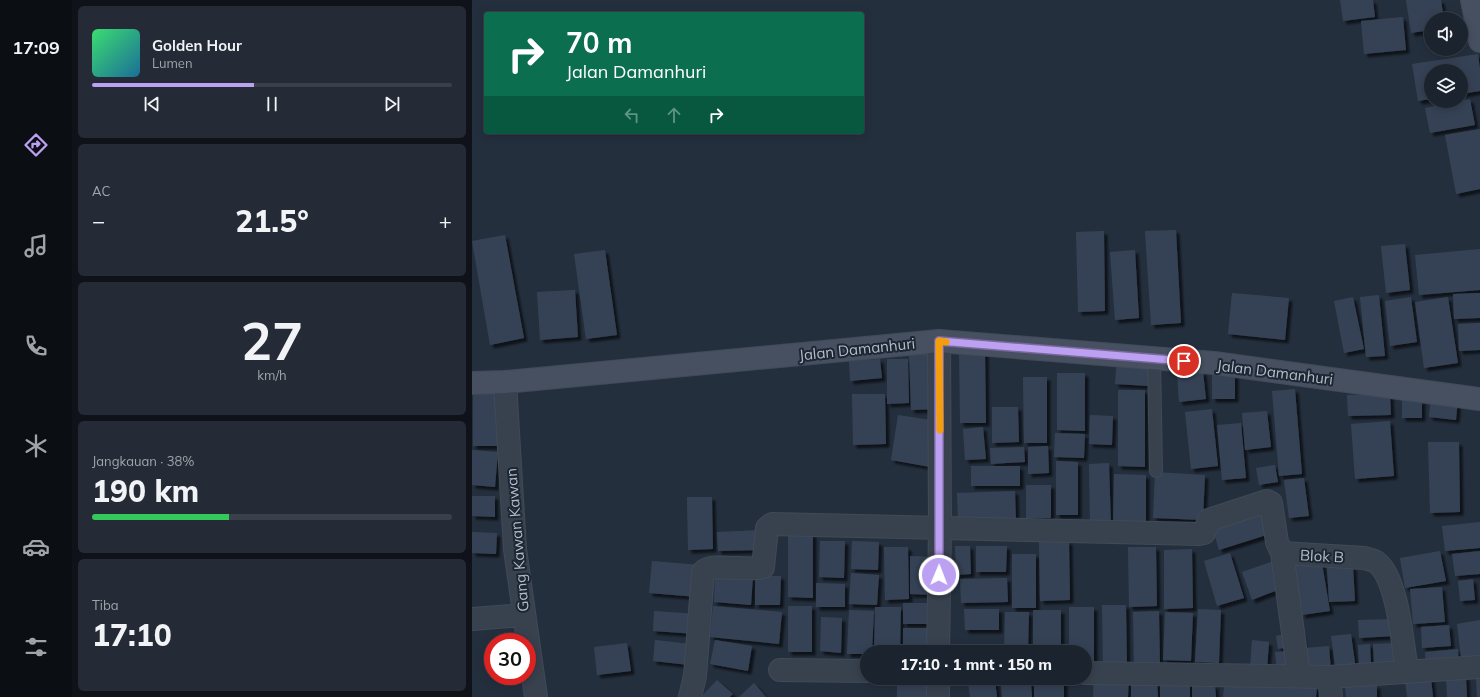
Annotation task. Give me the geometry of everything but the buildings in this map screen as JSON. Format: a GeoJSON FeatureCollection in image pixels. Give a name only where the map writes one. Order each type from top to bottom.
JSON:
{"type":"FeatureCollection","features":[{"type":"Feature","properties":{"kind":"street"},"geometry":{"type":"LineString","coordinates":[[1475,1],[1480,41]]}},
{"type":"Feature","properties":{"kind":"street"},"geometry":{"type":"LineString","coordinates":[[938,645],[940,528],[939,341]]}},
{"type":"Feature","properties":{"kind":"street","name":"Jalan Damanhuri"},"geometry":{"type":"LineString","coordinates":[[472,383],[505,382],[939,341],[1214,363],[1480,398]]}},
{"type":"Feature","properties":{"kind":"street","name":"Gang Kawan Kawan"},"geometry":{"type":"LineString","coordinates":[[505,382],[515,548],[536,697]]}},
{"type":"Feature","properties":{"kind":"street","name":"Blok B"},"geometry":{"type":"LineString","coordinates":[[940,528],[1204,533],[1209,520],[1267,501],[1271,503],[1277,542],[1282,553],[1364,558],[1376,562],[1384,571],[1392,590],[1406,672]]}},
{"type":"Feature","properties":{"kind":"street"},"geometry":{"type":"LineString","coordinates":[[690,697],[695,676],[703,572],[711,568],[747,569],[763,567],[767,528],[772,524],[940,528]]}},
{"type":"Feature","properties":{"kind":"street"},"geometry":{"type":"LineString","coordinates":[[1282,553],[1299,676]]}},
{"type":"Feature","properties":{"kind":"street"},"geometry":{"type":"LineString","coordinates":[[472,619],[524,615]]}},
{"type":"Feature","properties":{"kind":"street"},"geometry":{"type":"LineString","coordinates":[[1092,673],[1299,676],[1330,687],[1406,672],[1480,667]]}},
{"type":"Feature","properties":{"kind":"street"},"geometry":{"type":"LineString","coordinates":[[780,670],[860,671]]}},
{"type":"Feature","properties":{"kind":"street"},"geometry":{"type":"LineString","coordinates":[[938,685],[938,697]]}},
{"type":"Feature","properties":{"kind":"lane"},"geometry":{"type":"LineString","coordinates":[[1154,358],[1156,471]]}},
{"type":"Feature","properties":{"kind":"slow traffic"},"geometry":{"type":"LineString","coordinates":[[940,430],[939,341],[946,342]]}},
{"type":"Feature","properties":{"kind":"route"},"geometry":{"type":"LineString","coordinates":[[939,575],[939,341],[1184,361]]}}]}
